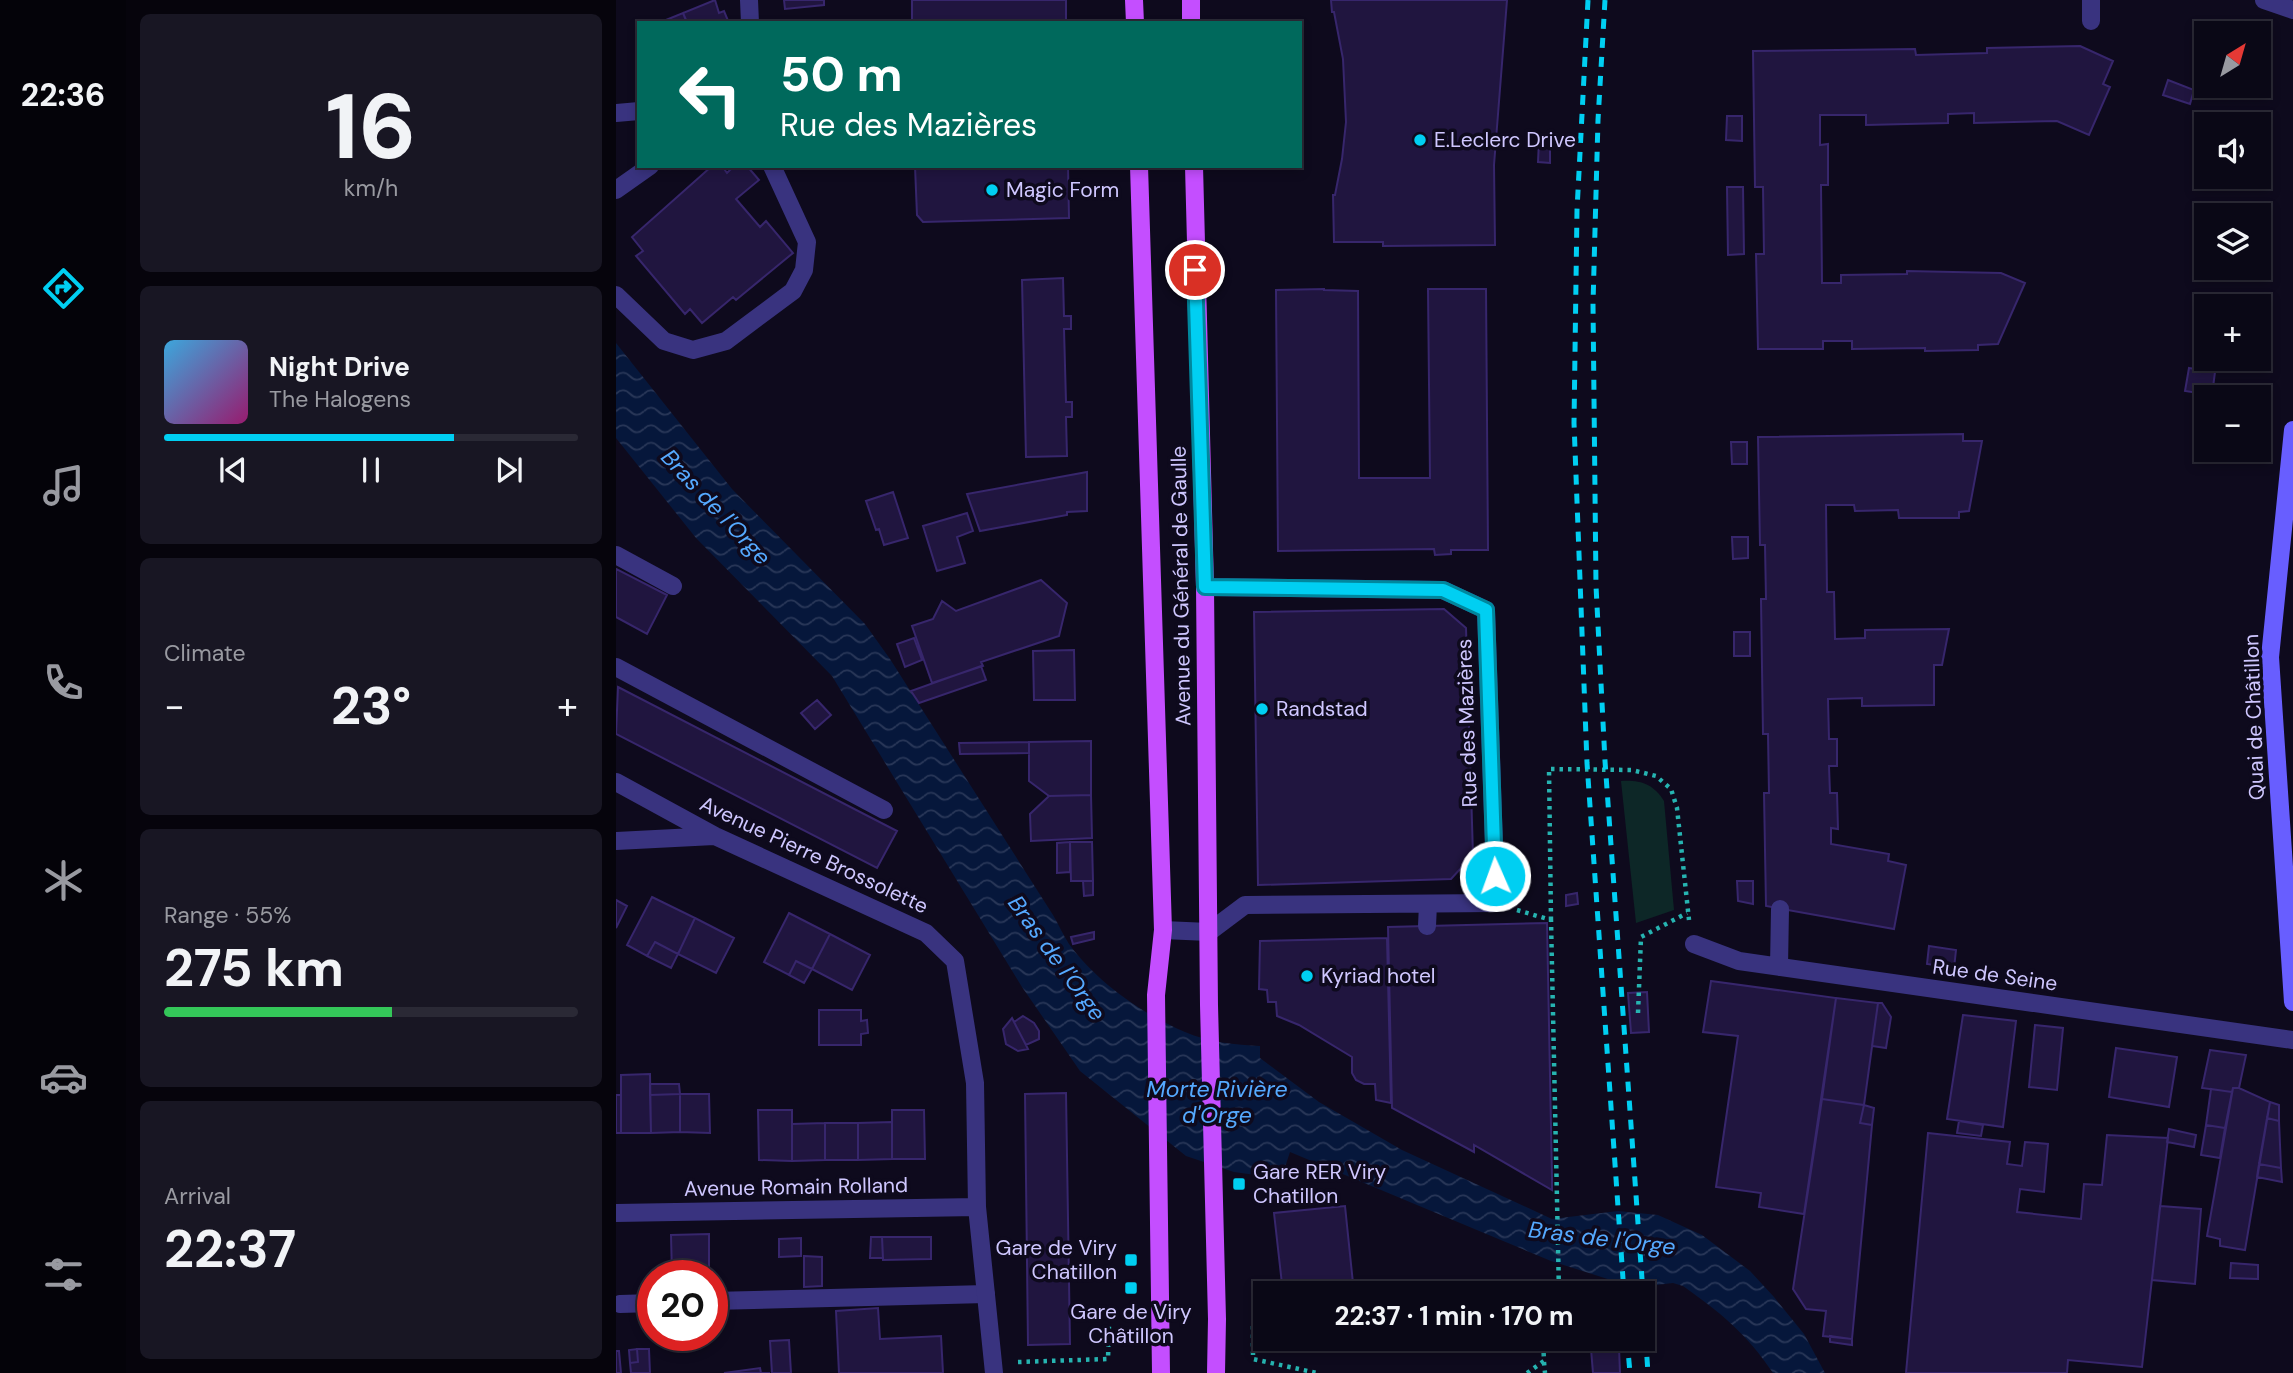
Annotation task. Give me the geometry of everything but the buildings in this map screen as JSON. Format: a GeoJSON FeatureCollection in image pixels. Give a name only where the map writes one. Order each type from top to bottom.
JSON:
{"type":"FeatureCollection","features":[{"type":"Feature","properties":{"kind":"main road"},"geometry":{"type":"LineString","coordinates":[[1134,0],[1135,21]]}},
{"type":"Feature","properties":{"kind":"main road"},"geometry":{"type":"LineString","coordinates":[[1191,0],[1191,21]]}},
{"type":"Feature","properties":{"kind":"main road","name":"Avenue du Général de Gaulle"},"geometry":{"type":"LineString","coordinates":[[1139,168],[1163,930],[1156,995],[1161,1373]]}},
{"type":"Feature","properties":{"kind":"main road","name":"Avenue du Général de Gaulle"},"geometry":{"type":"LineString","coordinates":[[1194,168],[1205,587],[1216,1373]]}},
{"type":"Feature","properties":{"kind":"main road","name":"Quai de Châtillon"},"geometry":{"type":"LineString","coordinates":[[2293,430],[2288,525],[2270,657],[2293,1002]]}},
{"type":"Feature","properties":{"kind":"street"},"geometry":{"type":"LineString","coordinates":[[748,0],[750,21]]}},
{"type":"Feature","properties":{"kind":"street"},"geometry":{"type":"LineString","coordinates":[[2091,0],[2091,21]]}},
{"type":"Feature","properties":{"kind":"street"},"geometry":{"type":"LineString","coordinates":[[2264,0],[2293,10]]}},
{"type":"Feature","properties":{"kind":"street"},"geometry":{"type":"LineString","coordinates":[[616,113],[637,111]]}},
{"type":"Feature","properties":{"kind":"street"},"geometry":{"type":"LineString","coordinates":[[616,190],[647,168]]}},
{"type":"Feature","properties":{"kind":"street"},"geometry":{"type":"LineString","coordinates":[[616,295],[664,341],[693,350],[726,341],[793,291],[804,270],[807,242],[773,168]]}},
{"type":"Feature","properties":{"kind":"street"},"geometry":{"type":"LineString","coordinates":[[616,555],[673,586]]}},
{"type":"Feature","properties":{"kind":"street","name":"Rue des Mazières"},"geometry":{"type":"LineString","coordinates":[[1205,587],[1443,590],[1486,610],[1496,903]]}},
{"type":"Feature","properties":{"kind":"street"},"geometry":{"type":"LineString","coordinates":[[616,667],[884,810]]}},
{"type":"Feature","properties":{"kind":"street","name":"Avenue Pierre Brossolette"},"geometry":{"type":"LineString","coordinates":[[616,782],[715,835],[926,933],[955,961],[975,1083],[977,1207],[994,1373]]}},
{"type":"Feature","properties":{"kind":"street"},"geometry":{"type":"LineString","coordinates":[[616,841],[715,835]]}},
{"type":"Feature","properties":{"kind":"street"},"geometry":{"type":"LineString","coordinates":[[1163,930],[1209,932],[1245,905],[1496,903]]}},
{"type":"Feature","properties":{"kind":"street"},"geometry":{"type":"LineString","coordinates":[[1427,926],[1428,904]]}},
{"type":"Feature","properties":{"kind":"street"},"geometry":{"type":"LineString","coordinates":[[1779,967],[1780,909]]}},
{"type":"Feature","properties":{"kind":"street","name":"Rue de Seine"},"geometry":{"type":"LineString","coordinates":[[1694,944],[1739,961],[2293,1040]]}},
{"type":"Feature","properties":{"kind":"street","name":"Avenue Romain Rolland"},"geometry":{"type":"LineString","coordinates":[[616,1213],[977,1207]]}},
{"type":"Feature","properties":{"kind":"street"},"geometry":{"type":"LineString","coordinates":[[728,1301],[986,1294]]}},
{"type":"Feature","properties":{"kind":"street"},"geometry":{"type":"LineString","coordinates":[[620,1304],[637,1303]]}},
{"type":"Feature","properties":{"kind":"path"},"geometry":{"type":"LineString","coordinates":[[1559,1281],[1557,1193],[1554,1178],[1549,768],[1632,770],[1656,776],[1671,789],[1677,808],[1687,913],[1694,944]]}},
{"type":"Feature","properties":{"kind":"path"},"geometry":{"type":"LineString","coordinates":[[1496,903],[1551,920]]}},
{"type":"Feature","properties":{"kind":"path"},"geometry":{"type":"LineString","coordinates":[[1638,1013],[1641,937],[1687,913]]}},
{"type":"Feature","properties":{"kind":"path"},"geometry":{"type":"LineString","coordinates":[[1017,1362],[1108,1359],[1109,1326]]}},
{"type":"Feature","properties":{"kind":"path"},"geometry":{"type":"LineString","coordinates":[[1253,1351],[1253,1359],[1317,1373]]}},
{"type":"Feature","properties":{"kind":"path"},"geometry":{"type":"LineString","coordinates":[[1544,1351],[1545,1373]]}},
{"type":"Feature","properties":{"kind":"path"},"geometry":{"type":"LineString","coordinates":[[1527,1373],[1544,1361]]}},
{"type":"Feature","properties":{"kind":"green space"},"geometry":{"type":"Polygon","coordinates":[[[1621,781],[1646,784],[1664,801],[1674,910],[1636,923],[1621,781]]]}},
{"type":"Feature","properties":{"kind":"water","name":"Morte Rivière d'Orge"},"geometry":{"type":"Polygon","coordinates":[[[616,343],[732,489],[865,624],[890,659],[1069,944],[1093,971],[1121,995],[1153,1016],[1185,1032],[1222,1042],[1260,1046],[1260,1058],[1319,1102],[1402,1150],[1552,1219],[1618,1211],[1658,1215],[1702,1235],[1750,1271],[1774,1297],[1804,1334],[1825,1373],[1773,1373],[1732,1325],[1683,1286],[1673,1283],[1655,1285],[1655,1281],[1614,1281],[1551,1261],[1290,1152],[1285,1167],[1263,1176],[1234,1172],[1186,1156],[1080,1071],[1022,987],[832,676],[696,538],[616,438],[616,343]]]}},
{"type":"Feature","properties":{"kind":"railway"},"geometry":{"type":"LineString","coordinates":[[1588,0],[1577,210],[1574,423],[1587,763],[1623,1281]]}},
{"type":"Feature","properties":{"kind":"railway"},"geometry":{"type":"LineString","coordinates":[[1605,0],[1598,120],[1593,304],[1596,586],[1605,761],[1642,1281]]}},
{"type":"Feature","properties":{"kind":"railway"},"geometry":{"type":"LineString","coordinates":[[1628,1351],[1630,1373]]}},
{"type":"Feature","properties":{"kind":"railway"},"geometry":{"type":"LineString","coordinates":[[1646,1351],[1648,1373]]}},
{"type":"Feature","properties":{"kind":"place","name":"E.Leclerc Drive"},"geometry":{"type":"Point","coordinates":[1420,140]}},
{"type":"Feature","properties":{"kind":"place","name":"Magic Form"},"geometry":{"type":"Point","coordinates":[992,190]}},
{"type":"Feature","properties":{"kind":"place","name":"Randstad"},"geometry":{"type":"Point","coordinates":[1262,709]}},
{"type":"Feature","properties":{"kind":"place","name":"Kyriad hotel"},"geometry":{"type":"Point","coordinates":[1307,976]}},
{"type":"Feature","properties":{"kind":"place","name":"Gare RER Viry Chatillon"},"geometry":{"type":"Point","coordinates":[1239,1184]}},
{"type":"Feature","properties":{"kind":"place","name":"Gare de Viry Chatillon"},"geometry":{"type":"Point","coordinates":[1131,1260]}},
{"type":"Feature","properties":{"kind":"place","name":"Gare de Viry Châtillon"},"geometry":{"type":"Point","coordinates":[1131,1288]}},
{"type":"Feature","properties":{"kind":"route"},"geometry":{"type":"LineString","coordinates":[[1195,270],[1205,587],[1443,590],[1486,610],[1495,876]]}},
{"type":"Feature","properties":{"kind":"water label","name":"Bras de l'Orge"},"geometry":{"type":"Point","coordinates":[716,507]}},
{"type":"Feature","properties":{"kind":"water label","name":"Bras de l'Orge"},"geometry":{"type":"Point","coordinates":[1057,958]}},
{"type":"Feature","properties":{"kind":"water label","name":"Bras de l'Orge"},"geometry":{"type":"Point","coordinates":[1602,1238]}}]}
